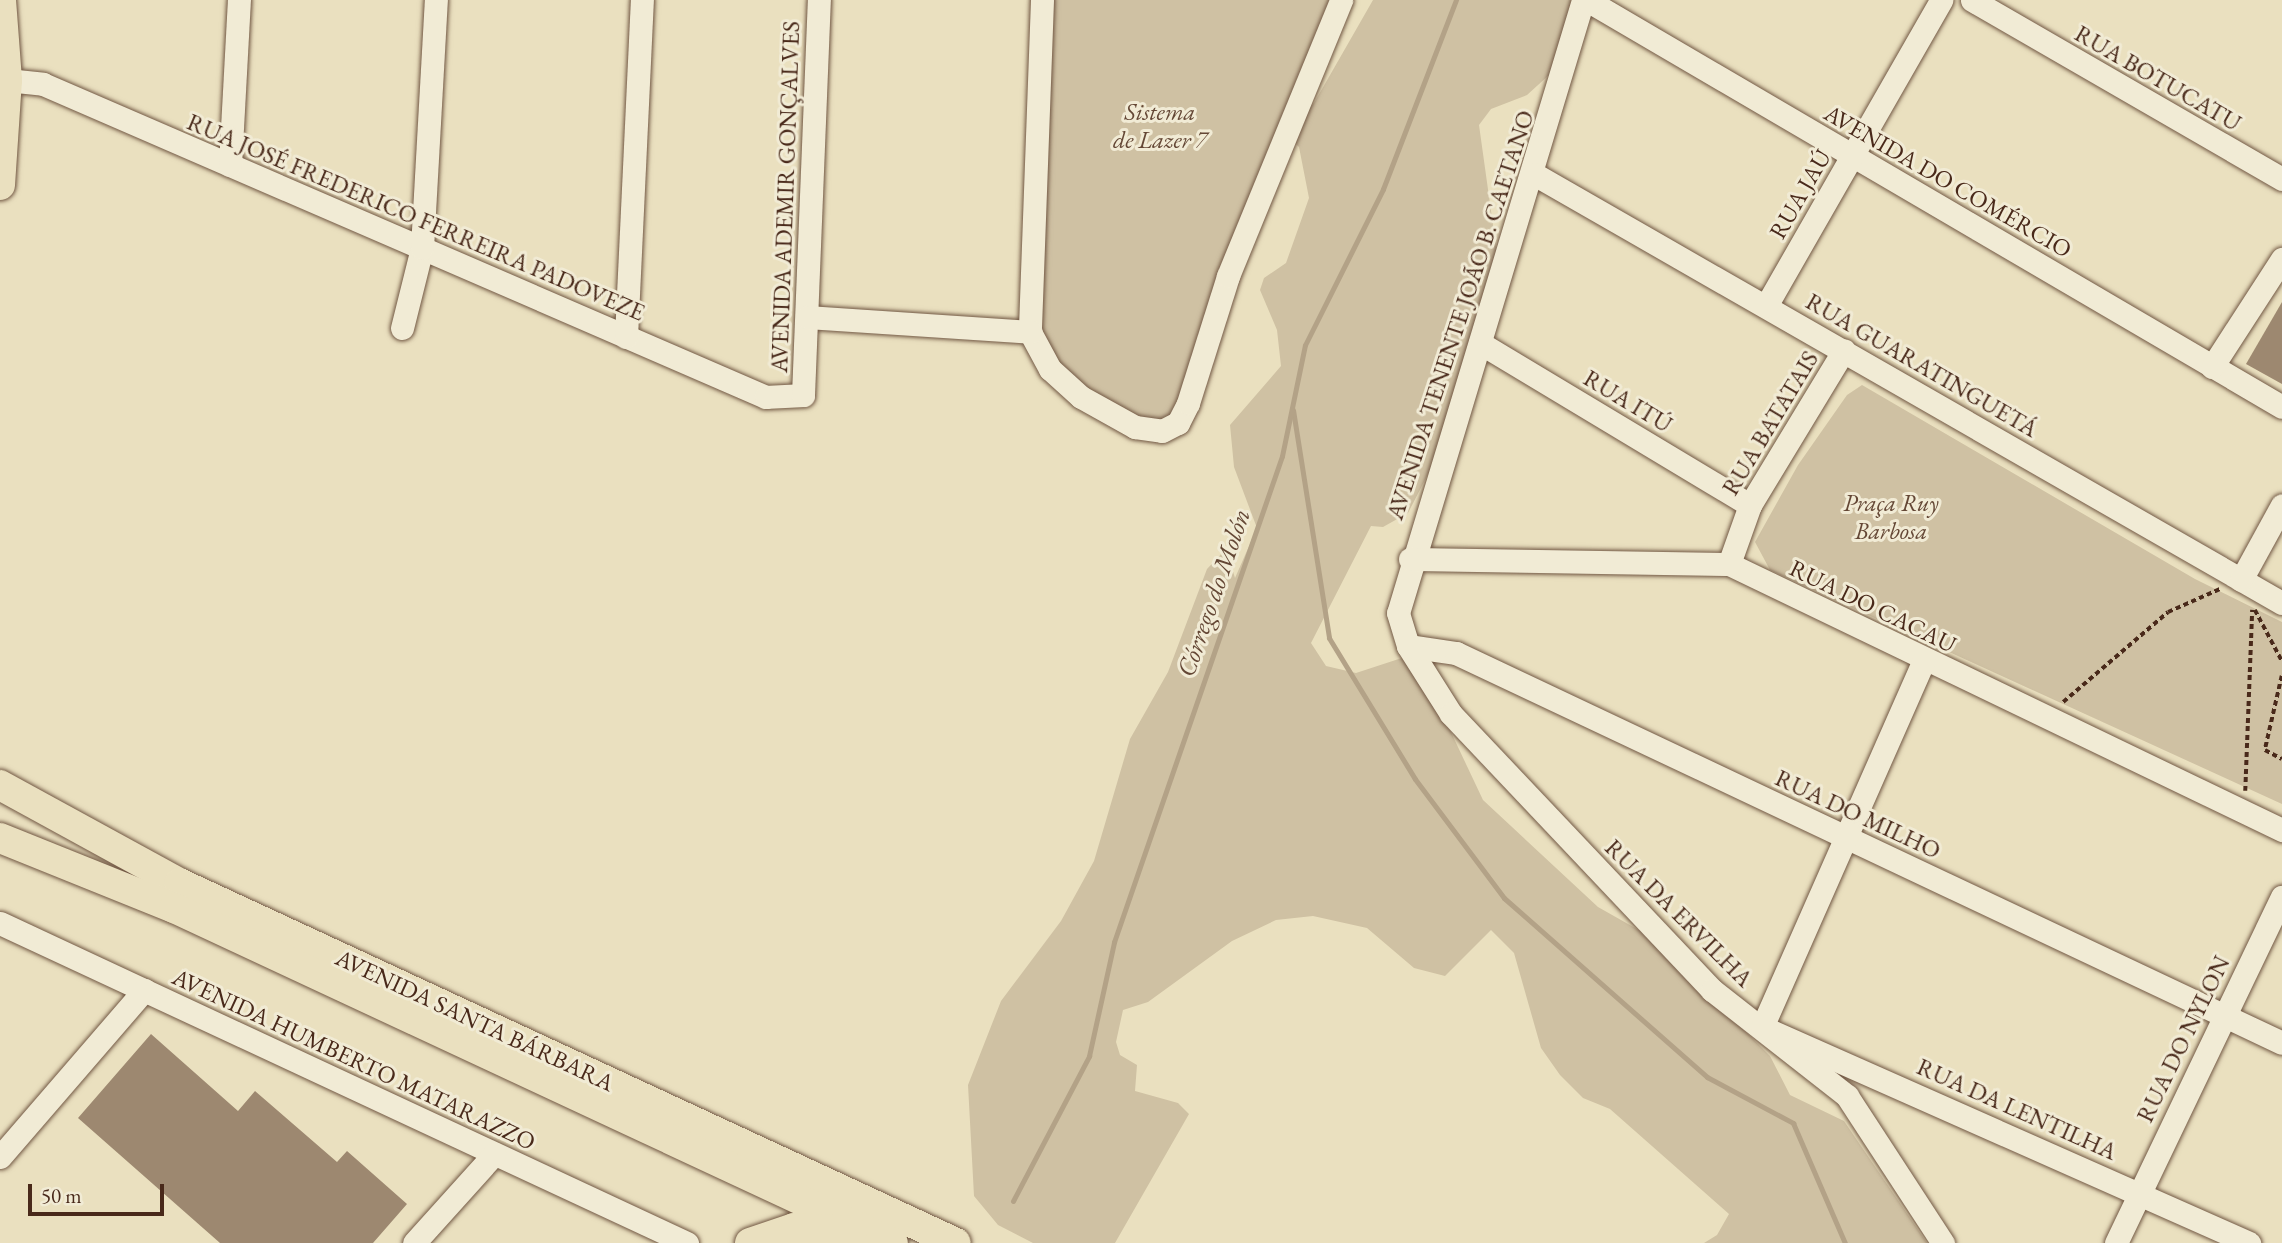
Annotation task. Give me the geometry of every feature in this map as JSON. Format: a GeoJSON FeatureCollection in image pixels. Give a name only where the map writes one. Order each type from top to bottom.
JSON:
{"type":"FeatureCollection","features":[{"type":"Feature","properties":{"kind":"main road"},"geometry":{"type":"LineString","coordinates":[[0,185],[7,80],[1,0]]}},
{"type":"Feature","properties":{"kind":"main road","name":"AVENIDA SANTA BÁRBARA"},"geometry":{"type":"LineString","coordinates":[[0,785],[179,883],[956,1243]]}},
{"type":"Feature","properties":{"kind":"main road","name":"AVENIDA SANTA BÁRBARA"},"geometry":{"type":"LineString","coordinates":[[0,838],[174,908],[882,1238]]}},
{"type":"Feature","properties":{"kind":"main road"},"geometry":{"type":"LineString","coordinates":[[750,1243],[794,1228],[882,1238]]}},
{"type":"Feature","properties":{"kind":"street"},"geometry":{"type":"LineString","coordinates":[[230,165],[239,0]]}},
{"type":"Feature","properties":{"kind":"street"},"geometry":{"type":"LineString","coordinates":[[402,328],[422,248],[436,0]]}},
{"type":"Feature","properties":{"kind":"street"},"geometry":{"type":"LineString","coordinates":[[626,337],[642,0]]}},
{"type":"Feature","properties":{"kind":"street","name":"AVENIDA ADEMIR GONÇALVES"},"geometry":{"type":"LineString","coordinates":[[803,396],[819,0]]}},
{"type":"Feature","properties":{"kind":"street"},"geometry":{"type":"LineString","coordinates":[[1042,0],[1030,332],[1049,369],[1081,397],[1135,427],[1162,431],[1178,423],[1188,403],[1232,264],[1341,0]]}},
{"type":"Feature","properties":{"kind":"street","name":"AVENIDA DO COMÉRCIO"},"geometry":{"type":"LineString","coordinates":[[1585,0],[2282,407]]}},
{"type":"Feature","properties":{"kind":"street","name":"AVENIDA TENENTE JOÃO B. CAETANO"},"geometry":{"type":"LineString","coordinates":[[1408,646],[1398,613],[1410,559],[1534,174],[1585,0]]}},
{"type":"Feature","properties":{"kind":"street","name":"RUA JAÚ"},"geometry":{"type":"LineString","coordinates":[[1766,306],[1941,0]]}},
{"type":"Feature","properties":{"kind":"street","name":"RUA BOTUCATU"},"geometry":{"type":"LineString","coordinates":[[1972,0],[2282,179]]}},
{"type":"Feature","properties":{"kind":"street","name":"RUA JOSÉ FREDERICO FERREIRA PADOVEZE"},"geometry":{"type":"LineString","coordinates":[[7,80],[43,84],[766,397],[803,396]]}},
{"type":"Feature","properties":{"kind":"street","name":"RUA GUARATINGUETÁ"},"geometry":{"type":"LineString","coordinates":[[1534,174],[2282,603]]}},
{"type":"Feature","properties":{"kind":"street"},"geometry":{"type":"LineString","coordinates":[[2212,367],[2282,259]]}},
{"type":"Feature","properties":{"kind":"street"},"geometry":{"type":"LineString","coordinates":[[807,317],[1030,332]]}},
{"type":"Feature","properties":{"kind":"street","name":"RUA ITÚ"},"geometry":{"type":"LineString","coordinates":[[1480,342],[1750,505]]}},
{"type":"Feature","properties":{"kind":"street","name":"RUA BATATAIS"},"geometry":{"type":"LineString","coordinates":[[1729,564],[1750,505],[1844,350]]}},
{"type":"Feature","properties":{"kind":"street"},"geometry":{"type":"LineString","coordinates":[[2241,580],[2282,505]]}},
{"type":"Feature","properties":{"kind":"street","name":"RUA DO CACAU"},"geometry":{"type":"LineString","coordinates":[[1410,559],[1729,564],[2043,718],[2282,830]]}},
{"type":"Feature","properties":{"kind":"street","name":"RUA DO MILHO"},"geometry":{"type":"LineString","coordinates":[[1408,646],[1456,653],[2282,1043]]}},
{"type":"Feature","properties":{"kind":"street","name":"RUA DA ERVILHA"},"geometry":{"type":"LineString","coordinates":[[1408,646],[1460,723],[1671,948],[1847,1096],[1943,1243]]}},
{"type":"Feature","properties":{"kind":"street"},"geometry":{"type":"LineString","coordinates":[[1762,1027],[1924,660]]}},
{"type":"Feature","properties":{"kind":"street","name":"RUA DO NYLON"},"geometry":{"type":"LineString","coordinates":[[2116,1243],[2138,1191],[2282,897]]}},
{"type":"Feature","properties":{"kind":"street","name":"AVENIDA HUMBERTO MATARAZZO"},"geometry":{"type":"LineString","coordinates":[[0,923],[687,1243]]}},
{"type":"Feature","properties":{"kind":"street"},"geometry":{"type":"LineString","coordinates":[[0,1157],[144,990]]}},
{"type":"Feature","properties":{"kind":"street","name":"RUA DA LENTILHA"},"geometry":{"type":"LineString","coordinates":[[1762,1027],[2138,1191],[2249,1243]]}},
{"type":"Feature","properties":{"kind":"street"},"geometry":{"type":"LineString","coordinates":[[414,1243],[494,1154]]}},
{"type":"Feature","properties":{"kind":"path"},"geometry":{"type":"LineString","coordinates":[[2043,718],[2168,612],[2241,580]]}},
{"type":"Feature","properties":{"kind":"path"},"geometry":{"type":"LineString","coordinates":[[2244,810],[2252,605],[2282,661]]}},
{"type":"Feature","properties":{"kind":"path"},"geometry":{"type":"LineString","coordinates":[[2282,676],[2265,750],[2282,760]]}},
{"type":"Feature","properties":{"kind":"green space","name":"Sistema de Lazer 7"},"geometry":{"type":"Polygon","coordinates":[[[1042,0],[1339,0],[1293,124],[1314,103],[1373,0],[1580,0],[1549,75],[1527,95],[1491,109],[1479,125],[1498,261],[1446,439],[1408,513],[1383,527],[1371,526],[1311,643],[1326,666],[1356,673],[1414,654],[1483,800],[1598,907],[1651,937],[1770,1056],[1790,1095],[1844,1121],[1927,1243],[1704,1243],[1717,1235],[1729,1214],[1610,1109],[1583,1098],[1560,1075],[1541,1048],[1514,953],[1491,930],[1445,976],[1414,968],[1367,928],[1313,916],[1276,920],[1232,941],[1148,1002],[1123,1010],[1116,1042],[1120,1055],[1137,1065],[1135,1091],[1178,1103],[1189,1114],[1115,1243],[1033,1243],[998,1225],[974,1196],[968,1085],[1001,1001],[1061,921],[1094,861],[1130,739],[1168,672],[1207,569],[1226,549],[1235,578],[1257,528],[1234,467],[1230,425],[1281,366],[1277,330],[1260,290],[1264,278],[1286,263],[1309,198],[1299,147],[1289,137],[1205,354],[1162,431],[1081,397],[1030,332],[1042,0]]]}},
{"type":"Feature","properties":{"kind":"green space","name":"Praça Ruy Barbosa"},"geometry":{"type":"Polygon","coordinates":[[[1862,385],[2195,579],[2282,622],[2282,804],[1770,570],[1755,542],[1798,465],[1847,395],[1862,385]]]}},
{"type":"Feature","properties":{"kind":"building"},"geometry":{"type":"Polygon","coordinates":[[[2282,302],[2282,384],[2246,364],[2282,302]]]}},
{"type":"Feature","properties":{"kind":"building"},"geometry":{"type":"Polygon","coordinates":[[[151,1034],[238,1111],[255,1091],[337,1162],[347,1151],[407,1204],[373,1243],[220,1243],[78,1118],[151,1034]]]}},
{"type":"Feature","properties":{"kind":"waterway","name":"Córrego do Molón"},"geometry":{"type":"LineString","coordinates":[[1013,1201],[1089,1056],[1114,942],[1282,456],[1305,345],[1383,189],[1456,0]]}},
{"type":"Feature","properties":{"kind":"waterway"},"geometry":{"type":"LineString","coordinates":[[1293,410],[1329,638],[1415,779],[1504,898],[1707,1077],[1793,1123],[1845,1243]]}}]}
